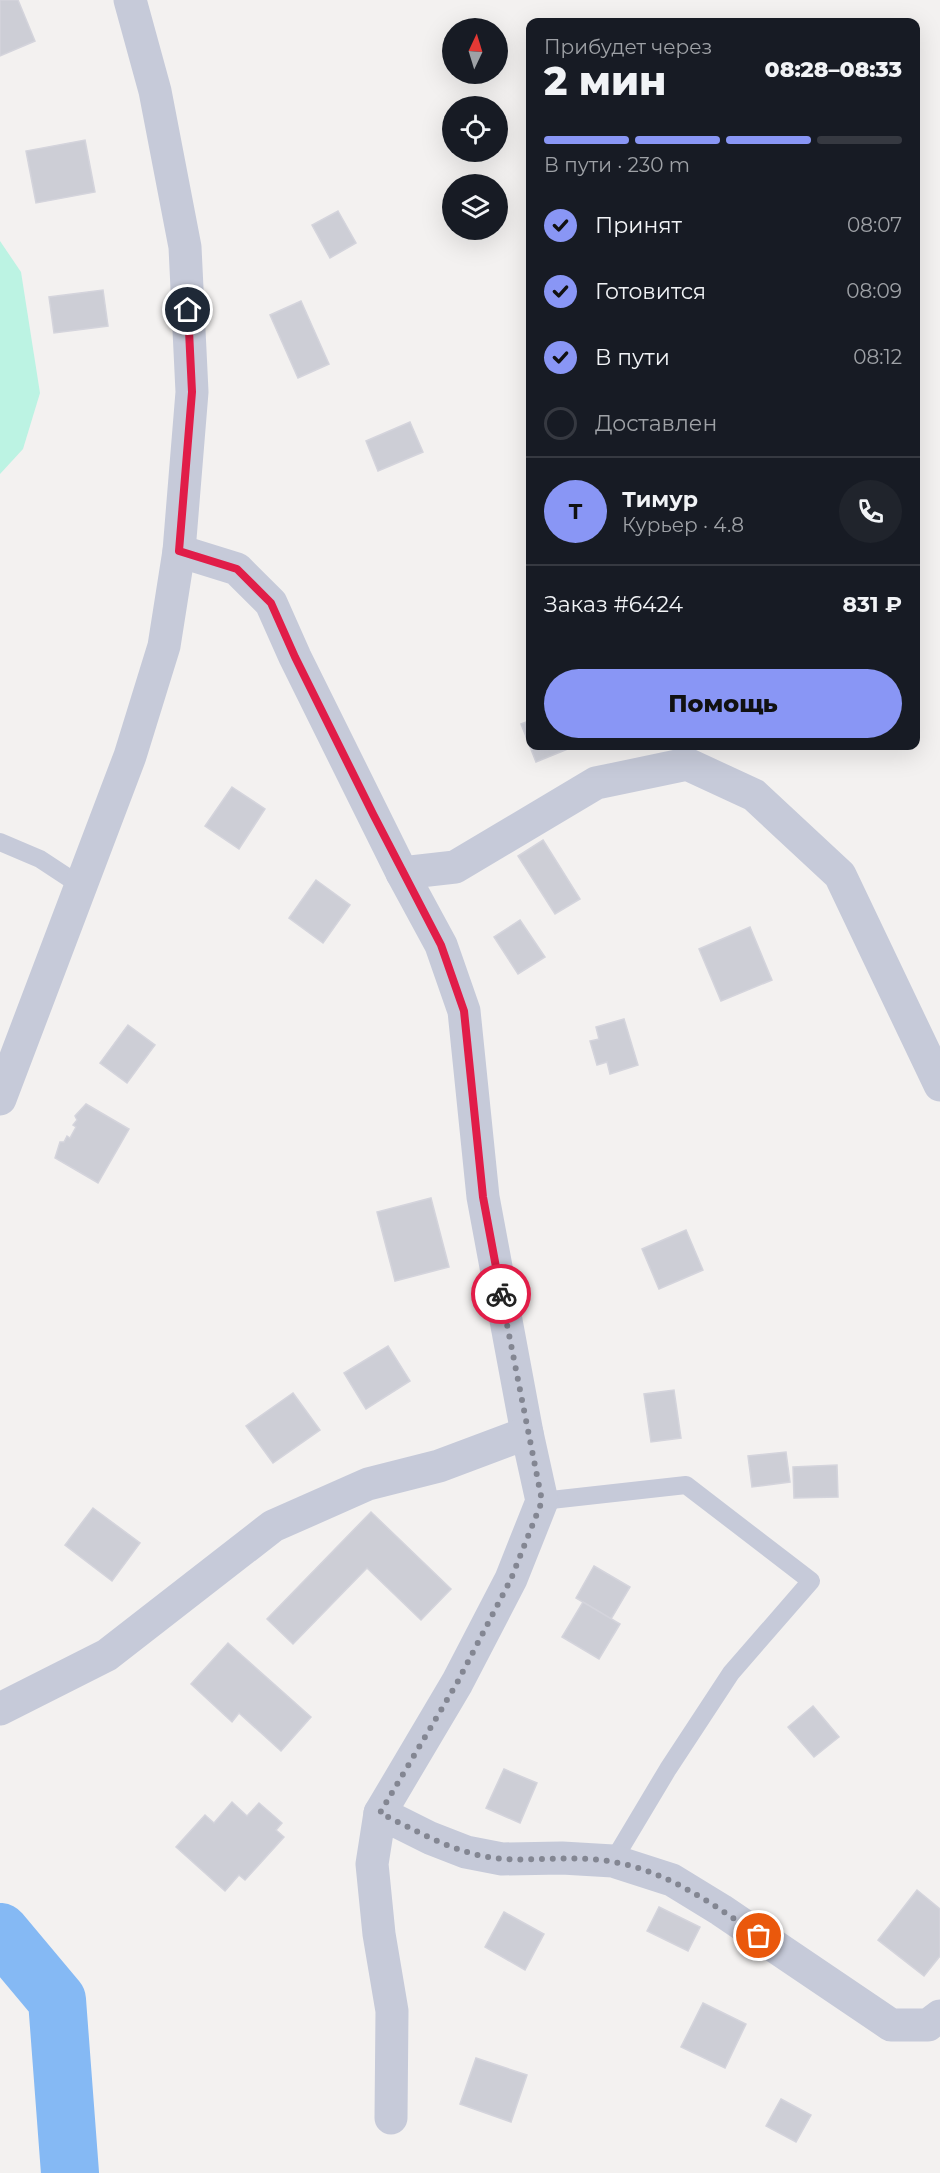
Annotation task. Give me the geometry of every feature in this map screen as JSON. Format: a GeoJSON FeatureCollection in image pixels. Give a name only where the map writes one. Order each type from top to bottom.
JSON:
{"type":"FeatureCollection","features":[{"type":"Feature","properties":{"kind":"street"},"geometry":{"type":"LineString","coordinates":[[0,1098],[130,756],[164,645],[179,551],[192,392],[185,247],[155,91],[130,0]]}},
{"type":"Feature","properties":{"kind":"street"},"geometry":{"type":"LineString","coordinates":[[179,551],[237,569],[271,603],[295,657],[402,873],[441,945],[464,1011],[483,1197],[542,1501],[511,1579],[457,1683],[380,1813],[372,1864],[379,1934],[392,2011],[391,2118]]}},
{"type":"Feature","properties":{"kind":"street"},"geometry":{"type":"LineString","coordinates":[[402,873],[455,867],[596,783],[687,764],[754,795],[840,875],[940,1084]]}},
{"type":"Feature","properties":{"kind":"street"},"geometry":{"type":"LineString","coordinates":[[0,1709],[107,1655],[273,1526],[369,1484],[439,1467],[527,1433]]}},
{"type":"Feature","properties":{"kind":"street"},"geometry":{"type":"LineString","coordinates":[[380,1813],[430,1838],[466,1852],[502,1859],[562,1858],[613,1862],[672,1880],[721,1910],[891,2025],[928,2025],[940,2016]]}},
{"type":"Feature","properties":{"kind":"lane"},"geometry":{"type":"LineString","coordinates":[[0,842],[40,860],[81,886]]}},
{"type":"Feature","properties":{"kind":"lane"},"geometry":{"type":"LineString","coordinates":[[542,1501],[686,1485],[811,1581],[731,1673],[668,1769],[613,1862]]}},
{"type":"Feature","properties":{"kind":"green space"},"geometry":{"type":"Polygon","coordinates":[[[0,241],[21,272],[40,393],[23,449],[0,474],[0,241]]]}},
{"type":"Feature","properties":{"kind":"building"},"geometry":{"type":"Polygon","coordinates":[[[0,0],[18,0],[35,41],[0,56],[0,0]]]}},
{"type":"Feature","properties":{"kind":"building"},"geometry":{"type":"Polygon","coordinates":[[[85,140],[95,192],[36,203],[26,151],[85,140]]]}},
{"type":"Feature","properties":{"kind":"building"},"geometry":{"type":"Polygon","coordinates":[[[338,211],[356,243],[330,258],[312,225],[338,211]]]}},
{"type":"Feature","properties":{"kind":"building"},"geometry":{"type":"Polygon","coordinates":[[[103,290],[108,326],[54,333],[49,297],[103,290]]]}},
{"type":"Feature","properties":{"kind":"building"},"geometry":{"type":"Polygon","coordinates":[[[301,301],[329,364],[298,378],[270,315],[301,301]]]}},
{"type":"Feature","properties":{"kind":"building"},"geometry":{"type":"Polygon","coordinates":[[[410,422],[423,452],[378,471],[366,441],[410,422]]]}},
{"type":"Feature","properties":{"kind":"building"},"geometry":{"type":"Polygon","coordinates":[[[526,722],[526,737],[521,724],[526,722]]]}},
{"type":"Feature","properties":{"kind":"building"},"geometry":{"type":"Polygon","coordinates":[[[531,750],[565,750],[536,762],[531,750]]]}},
{"type":"Feature","properties":{"kind":"building"},"geometry":{"type":"Polygon","coordinates":[[[232,787],[265,809],[239,849],[205,826],[232,787]]]}},
{"type":"Feature","properties":{"kind":"building"},"geometry":{"type":"Polygon","coordinates":[[[543,840],[580,899],[555,914],[518,856],[543,840]]]}},
{"type":"Feature","properties":{"kind":"building"},"geometry":{"type":"Polygon","coordinates":[[[316,880],[350,905],[323,943],[289,918],[316,880]]]}},
{"type":"Feature","properties":{"kind":"building"},"geometry":{"type":"Polygon","coordinates":[[[520,920],[545,957],[518,974],[494,937],[520,920]]]}},
{"type":"Feature","properties":{"kind":"building"},"geometry":{"type":"Polygon","coordinates":[[[750,927],[772,980],[721,1001],[699,949],[750,927]]]}},
{"type":"Feature","properties":{"kind":"building"},"geometry":{"type":"Polygon","coordinates":[[[624,1019],[638,1065],[610,1074],[607,1062],[597,1065],[590,1041],[599,1039],[596,1027],[624,1019]]]}},
{"type":"Feature","properties":{"kind":"building"},"geometry":{"type":"Polygon","coordinates":[[[128,1025],[155,1045],[127,1083],[100,1063],[128,1025]]]}},
{"type":"Feature","properties":{"kind":"building"},"geometry":{"type":"Polygon","coordinates":[[[86,1104],[129,1129],[98,1183],[55,1158],[60,1142],[64,1142],[67,1136],[70,1138],[76,1127],[73,1125],[77,1120],[75,1116],[86,1104]]]}},
{"type":"Feature","properties":{"kind":"building"},"geometry":{"type":"Polygon","coordinates":[[[431,1198],[449,1267],[395,1281],[377,1212],[431,1198]]]}},
{"type":"Feature","properties":{"kind":"building"},"geometry":{"type":"Polygon","coordinates":[[[686,1230],[703,1270],[659,1289],[642,1249],[686,1230]]]}},
{"type":"Feature","properties":{"kind":"building"},"geometry":{"type":"Polygon","coordinates":[[[388,1346],[410,1381],[366,1409],[344,1373],[388,1346]]]}},
{"type":"Feature","properties":{"kind":"building"},"geometry":{"type":"Polygon","coordinates":[[[674,1390],[681,1438],[651,1442],[644,1394],[674,1390]]]}},
{"type":"Feature","properties":{"kind":"building"},"geometry":{"type":"Polygon","coordinates":[[[293,1393],[320,1430],[273,1463],[246,1426],[293,1393]]]}},
{"type":"Feature","properties":{"kind":"building"},"geometry":{"type":"Polygon","coordinates":[[[786,1452],[790,1482],[752,1487],[748,1456],[786,1452]]]}},
{"type":"Feature","properties":{"kind":"building"},"geometry":{"type":"Polygon","coordinates":[[[837,1465],[838,1497],[794,1498],[793,1467],[837,1465]]]}},
{"type":"Feature","properties":{"kind":"building"},"geometry":{"type":"Polygon","coordinates":[[[93,1508],[140,1543],[112,1581],[65,1545],[93,1508]]]}},
{"type":"Feature","properties":{"kind":"building"},"geometry":{"type":"Polygon","coordinates":[[[371,1512],[451,1589],[421,1620],[367,1568],[293,1644],[267,1619],[371,1512]]]}},
{"type":"Feature","properties":{"kind":"building"},"geometry":{"type":"Polygon","coordinates":[[[594,1566],[630,1587],[611,1619],[576,1598],[594,1566]]]}},
{"type":"Feature","properties":{"kind":"building"},"geometry":{"type":"Polygon","coordinates":[[[583,1602],[620,1624],[599,1659],[562,1637],[583,1602]]]}},
{"type":"Feature","properties":{"kind":"building"},"geometry":{"type":"Polygon","coordinates":[[[228,1643],[311,1717],[281,1751],[239,1713],[232,1722],[191,1684],[228,1643]]]}},
{"type":"Feature","properties":{"kind":"building"},"geometry":{"type":"Polygon","coordinates":[[[813,1706],[839,1737],[814,1757],[788,1727],[813,1706]]]}},
{"type":"Feature","properties":{"kind":"building"},"geometry":{"type":"Polygon","coordinates":[[[504,1769],[537,1783],[520,1823],[486,1808],[504,1769]]]}},
{"type":"Feature","properties":{"kind":"building"},"geometry":{"type":"Polygon","coordinates":[[[232,1802],[247,1816],[259,1803],[282,1823],[276,1830],[284,1837],[245,1880],[239,1875],[225,1891],[176,1847],[205,1815],[214,1823],[232,1802]]]}},
{"type":"Feature","properties":{"kind":"building"},"geometry":{"type":"Polygon","coordinates":[[[917,1890],[940,1909],[940,1956],[924,1976],[878,1940],[917,1890]]]}},
{"type":"Feature","properties":{"kind":"building"},"geometry":{"type":"Polygon","coordinates":[[[659,1907],[700,1927],[688,1951],[647,1931],[659,1907]]]}},
{"type":"Feature","properties":{"kind":"building"},"geometry":{"type":"Polygon","coordinates":[[[504,1912],[544,1934],[525,1970],[485,1947],[504,1912]]]}},
{"type":"Feature","properties":{"kind":"building"},"geometry":{"type":"Polygon","coordinates":[[[703,2003],[746,2024],[725,2068],[681,2047],[703,2003]]]}},
{"type":"Feature","properties":{"kind":"building"},"geometry":{"type":"Polygon","coordinates":[[[476,2058],[527,2075],[511,2122],[460,2104],[476,2058]]]}},
{"type":"Feature","properties":{"kind":"building"},"geometry":{"type":"Polygon","coordinates":[[[781,2099],[811,2115],[796,2142],[766,2126],[781,2099]]]}},
{"type":"Feature","properties":{"kind":"waterway"},"geometry":{"type":"LineString","coordinates":[[0,1932],[57,2000],[70,2173]]}},
{"type":"Feature","properties":{"kind":"way so far"},"geometry":{"type":"LineString","coordinates":[[501,1294],[542,1501],[511,1579],[457,1683],[380,1813],[430,1838],[466,1852],[502,1859],[562,1858],[613,1862],[672,1880],[759,1936]]}},
{"type":"Feature","properties":{"kind":"route"},"geometry":{"type":"LineString","coordinates":[[188,310],[192,392],[179,551],[237,569],[271,603],[295,657],[402,873],[441,945],[464,1011],[483,1197],[501,1294]]}}]}
